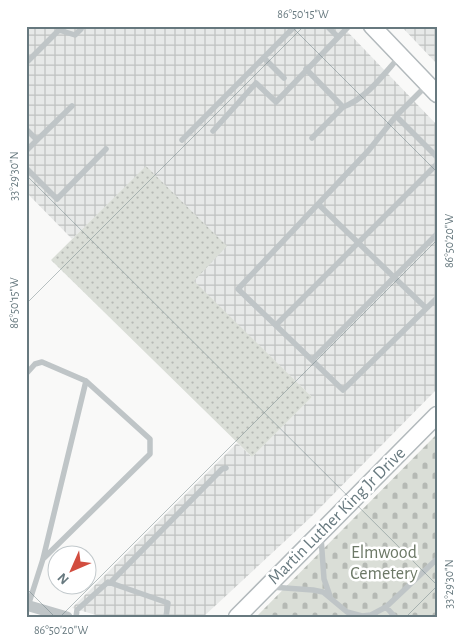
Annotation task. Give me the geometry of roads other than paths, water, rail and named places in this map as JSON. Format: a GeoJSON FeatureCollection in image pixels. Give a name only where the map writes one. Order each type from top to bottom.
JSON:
{"type":"FeatureCollection","features":[{"type":"Feature","properties":{"kind":"main road"},"geometry":{"type":"LineString","coordinates":[[372,26],[432,89]]}},
{"type":"Feature","properties":{"kind":"main road","name":"Martin Luther King Jr Drive"},"geometry":{"type":"LineString","coordinates":[[238,617],[437,415]]}},
{"type":"Feature","properties":{"kind":"street"},"geometry":{"type":"LineString","coordinates":[[27,605],[68,617]]}},
{"type":"Feature","properties":{"kind":"lane"},"geometry":{"type":"LineString","coordinates":[[182,140],[296,26]]}},
{"type":"Feature","properties":{"kind":"lane"},"geometry":{"type":"LineString","coordinates":[[327,26],[338,37]]}},
{"type":"Feature","properties":{"kind":"lane"},"geometry":{"type":"LineString","coordinates":[[213,131],[256,84],[276,102],[349,26]]}},
{"type":"Feature","properties":{"kind":"lane"},"geometry":{"type":"LineString","coordinates":[[26,63],[61,28],[75,35],[81,29]]}},
{"type":"Feature","properties":{"kind":"lane"},"geometry":{"type":"LineString","coordinates":[[312,138],[343,107],[354,102],[372,87],[400,56]]}},
{"type":"Feature","properties":{"kind":"lane"},"geometry":{"type":"LineString","coordinates":[[264,58],[284,78]]}},
{"type":"Feature","properties":{"kind":"lane"},"geometry":{"type":"LineString","coordinates":[[306,70],[343,107]]}},
{"type":"Feature","properties":{"kind":"lane"},"geometry":{"type":"LineString","coordinates":[[432,89],[396,116],[369,150],[238,289],[342,390],[437,298]]}},
{"type":"Feature","properties":{"kind":"lane"},"geometry":{"type":"LineString","coordinates":[[26,151],[72,106]]}},
{"type":"Feature","properties":{"kind":"lane"},"geometry":{"type":"LineString","coordinates":[[396,116],[437,157]]}},
{"type":"Feature","properties":{"kind":"lane"},"geometry":{"type":"LineString","coordinates":[[26,129],[37,140]]}},
{"type":"Feature","properties":{"kind":"lane"},"geometry":{"type":"LineString","coordinates":[[26,168],[57,199],[106,149]]}},
{"type":"Feature","properties":{"kind":"lane"},"geometry":{"type":"LineString","coordinates":[[276,325],[437,164]]}},
{"type":"Feature","properties":{"kind":"lane"},"geometry":{"type":"LineString","coordinates":[[318,204],[426,308]]}},
{"type":"Feature","properties":{"kind":"lane"},"geometry":{"type":"LineString","coordinates":[[312,360],[437,234]]}},
{"type":"Feature","properties":{"kind":"lane"},"geometry":{"type":"LineString","coordinates":[[26,374],[36,364],[42,362],[86,381],[150,439],[150,454],[43,560]]}},
{"type":"Feature","properties":{"kind":"lane"},"geometry":{"type":"LineString","coordinates":[[27,605],[43,560],[86,381]]}},
{"type":"Feature","properties":{"kind":"lane"},"geometry":{"type":"LineString","coordinates":[[76,617],[77,610],[108,582],[110,583],[222,469],[226,468]]}},
{"type":"Feature","properties":{"kind":"lane"},"geometry":{"type":"LineString","coordinates":[[321,533],[324,579],[331,598]]}},
{"type":"Feature","properties":{"kind":"lane"},"geometry":{"type":"LineString","coordinates":[[267,587],[323,592],[342,608],[354,615],[371,615],[386,608],[437,559]]}},
{"type":"Feature","properties":{"kind":"lane"},"geometry":{"type":"LineString","coordinates":[[110,583],[168,603],[166,617]]}},
{"type":"Feature","properties":{"kind":"lane"},"geometry":{"type":"LineString","coordinates":[[386,608],[395,617]]}},
{"type":"Feature","properties":{"kind":"park label","name":"Elmwood Cemetery"},"geometry":{"type":"Point","coordinates":[384,563]}}]}
